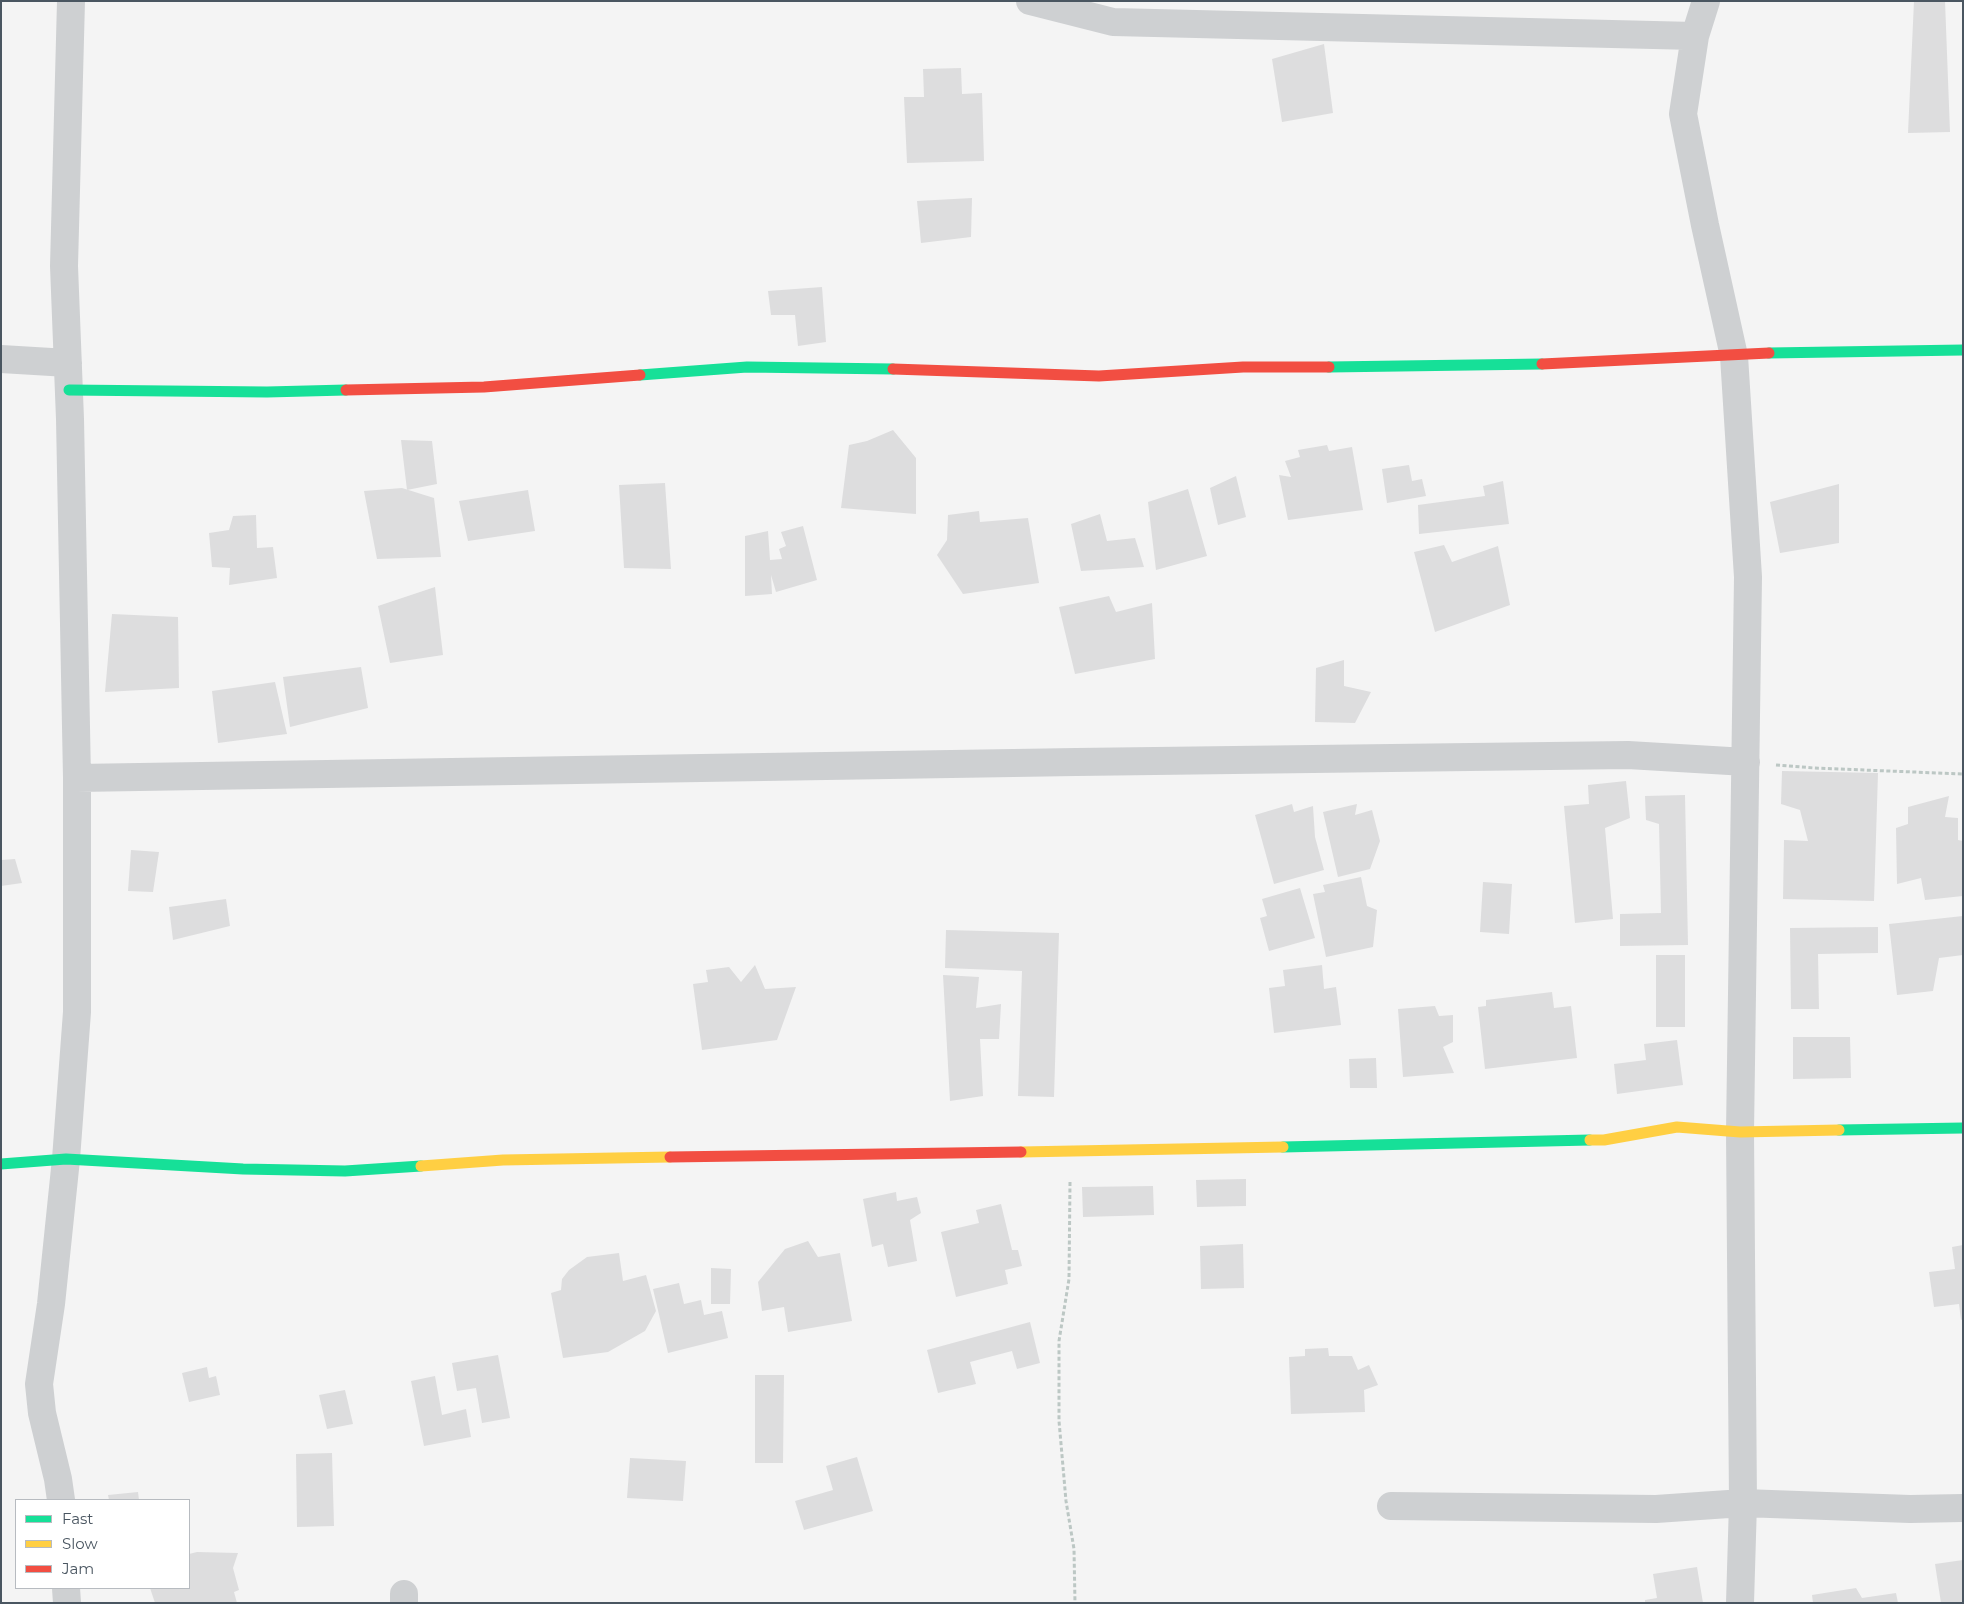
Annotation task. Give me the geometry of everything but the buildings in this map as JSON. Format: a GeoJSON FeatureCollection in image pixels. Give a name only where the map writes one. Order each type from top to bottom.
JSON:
{"type":"FeatureCollection","features":[{"type":"Feature","properties":{"kind":"street"},"geometry":{"type":"LineString","coordinates":[[61,1499],[42,1413],[39,1384],[51,1304],[66,1159],[77,1012],[77,778],[69,376],[64,266],[71,1]]}},
{"type":"Feature","properties":{"kind":"street"},"geometry":{"type":"LineString","coordinates":[[1030,1],[1113,22],[1695,36]]}},
{"type":"Feature","properties":{"kind":"street"},"geometry":{"type":"LineString","coordinates":[[1706,1],[1695,36],[1683,114],[1734,356],[1748,578],[1740,1132],[1743,1503],[1740,1603]]}},
{"type":"Feature","properties":{"kind":"street"},"geometry":{"type":"LineString","coordinates":[[1,359],[69,376],[267,392],[484,387],[747,367],[984,371],[1090,376],[1243,367],[1501,366],[1765,353],[1963,350]]}},
{"type":"Feature","properties":{"kind":"street"},"geometry":{"type":"LineString","coordinates":[[77,778],[1628,755],[1746,762]]}},
{"type":"Feature","properties":{"kind":"street"},"geometry":{"type":"LineString","coordinates":[[1,1164],[66,1159],[243,1169],[345,1172],[503,1160],[1604,1140],[1677,1127],[1740,1132],[1963,1128]]}},
{"type":"Feature","properties":{"kind":"street"},"geometry":{"type":"LineString","coordinates":[[1391,1506],[1656,1509],[1743,1503],[1963,1508]]}},
{"type":"Feature","properties":{"kind":"street"},"geometry":{"type":"LineString","coordinates":[[66,1589],[67,1603]]}},
{"type":"Feature","properties":{"kind":"path"},"geometry":{"type":"LineString","coordinates":[[1746,762],[1814,768],[1963,774]]}},
{"type":"Feature","properties":{"kind":"path"},"geometry":{"type":"LineString","coordinates":[[1070,1151],[1069,1279],[1059,1341],[1059,1421],[1066,1501],[1074,1549],[1074,1603]]}},
{"type":"Feature","properties":{"kind":"traffic: fast"},"geometry":{"type":"LineString","coordinates":[[1769,353],[1963,350]]}},
{"type":"Feature","properties":{"kind":"traffic: fast"},"geometry":{"type":"LineString","coordinates":[[1329,367],[1542,364]]}},
{"type":"Feature","properties":{"kind":"traffic: fast"},"geometry":{"type":"LineString","coordinates":[[640,375],[747,367],[893,369]]}},
{"type":"Feature","properties":{"kind":"traffic: fast"},"geometry":{"type":"LineString","coordinates":[[69,390],[267,392],[346,390]]}},
{"type":"Feature","properties":{"kind":"traffic: fast"},"geometry":{"type":"LineString","coordinates":[[1839,1130],[1963,1128]]}},
{"type":"Feature","properties":{"kind":"traffic: fast"},"geometry":{"type":"LineString","coordinates":[[1283,1147],[1590,1140]]}},
{"type":"Feature","properties":{"kind":"traffic: fast"},"geometry":{"type":"LineString","coordinates":[[1,1164],[66,1159],[243,1169],[345,1171],[421,1166]]}},
{"type":"Feature","properties":{"kind":"traffic: slow"},"geometry":{"type":"LineString","coordinates":[[1590,1140],[1604,1140],[1677,1127],[1740,1132],[1839,1130]]}},
{"type":"Feature","properties":{"kind":"traffic: slow"},"geometry":{"type":"LineString","coordinates":[[1021,1152],[1283,1147]]}},
{"type":"Feature","properties":{"kind":"traffic: slow"},"geometry":{"type":"LineString","coordinates":[[421,1166],[503,1160],[670,1157]]}},
{"type":"Feature","properties":{"kind":"traffic: jam"},"geometry":{"type":"LineString","coordinates":[[1542,364],[1769,353]]}},
{"type":"Feature","properties":{"kind":"traffic: jam"},"geometry":{"type":"LineString","coordinates":[[893,369],[1099,376],[1243,367],[1329,367]]}},
{"type":"Feature","properties":{"kind":"traffic: jam"},"geometry":{"type":"LineString","coordinates":[[346,390],[484,387],[640,375]]}},
{"type":"Feature","properties":{"kind":"traffic: jam"},"geometry":{"type":"LineString","coordinates":[[670,1157],[1021,1152]]}}]}
